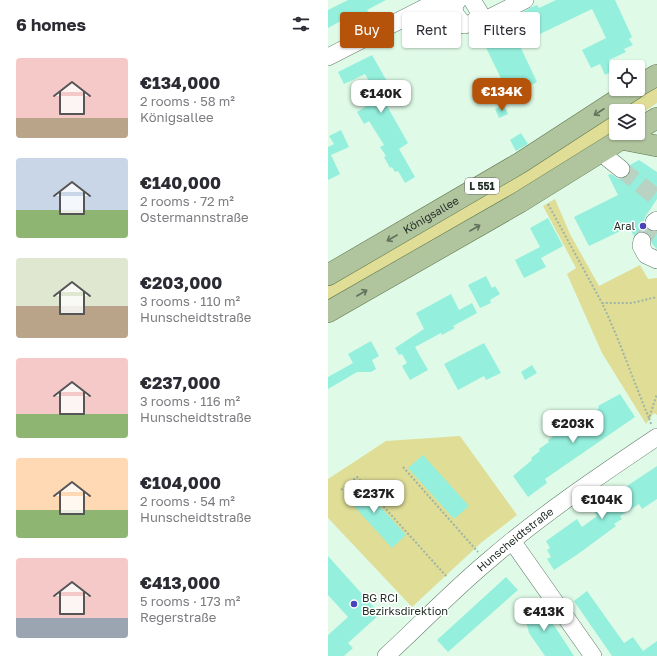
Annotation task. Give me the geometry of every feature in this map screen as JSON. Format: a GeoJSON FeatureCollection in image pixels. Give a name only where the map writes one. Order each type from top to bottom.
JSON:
{"type":"FeatureCollection","features":[{"type":"Feature","properties":{"kind":"main road"},"geometry":{"type":"LineString","coordinates":[[645,82],[657,75]]}},
{"type":"Feature","properties":{"kind":"main road","name":"Königsallee"},"geometry":{"type":"LineString","coordinates":[[328,275],[520,163],[623,96]]}},
{"type":"Feature","properties":{"kind":"main road"},"geometry":{"type":"LineString","coordinates":[[645,125],[657,118]]}},
{"type":"Feature","properties":{"kind":"main road"},"geometry":{"type":"LineString","coordinates":[[328,312],[540,190],[620,140]]}},
{"type":"Feature","properties":{"kind":"main road"},"geometry":{"type":"LineString","coordinates":[[644,140],[657,146]]}},
{"type":"Feature","properties":{"kind":"street"},"geometry":{"type":"LineString","coordinates":[[472,0],[479,12]]}},
{"type":"Feature","properties":{"kind":"street"},"geometry":{"type":"LineString","coordinates":[[501,12],[525,0]]}},
{"type":"Feature","properties":{"kind":"street"},"geometry":{"type":"LineString","coordinates":[[328,57],[426,7],[456,3],[455,14],[464,24],[469,23]]}},
{"type":"Feature","properties":{"kind":"street"},"geometry":{"type":"LineString","coordinates":[[600,152],[621,169]]}},
{"type":"Feature","properties":{"kind":"street"},"geometry":{"type":"LineString","coordinates":[[642,241],[640,246],[646,255],[657,260]]}},
{"type":"Feature","properties":{"kind":"street","name":"Hunscheidtstraße"},"geometry":{"type":"LineString","coordinates":[[386,656],[457,588],[512,541],[654,431]]}},
{"type":"Feature","properties":{"kind":"street"},"geometry":{"type":"LineString","coordinates":[[512,541],[594,656]]}},
{"type":"Feature","properties":{"kind":"path"},"geometry":{"type":"LineString","coordinates":[[540,190],[602,303],[618,336],[634,382],[654,431]]}},
{"type":"Feature","properties":{"kind":"path"},"geometry":{"type":"LineString","coordinates":[[602,303],[632,303],[657,297]]}},
{"type":"Feature","properties":{"kind":"path"},"geometry":{"type":"LineString","coordinates":[[649,418],[657,394]]}},
{"type":"Feature","properties":{"kind":"path"},"geometry":{"type":"LineString","coordinates":[[403,467],[487,562]]}},
{"type":"Feature","properties":{"kind":"path"},"geometry":{"type":"LineString","coordinates":[[342,490],[357,477],[457,588]]}},
{"type":"Feature","properties":{"kind":"shaded area"},"geometry":{"type":"Polygon","coordinates":[[[657,87],[657,103],[645,111],[645,104],[628,104],[642,96],[645,96],[645,94],[657,87]]]}},
{"type":"Feature","properties":{"kind":"shaded area"},"geometry":{"type":"Polygon","coordinates":[[[609,115],[609,135],[566,166],[328,304],[328,281],[609,115]]]}},
{"type":"Feature","properties":{"kind":"shaded area"},"geometry":{"type":"Polygon","coordinates":[[[555,199],[570,234],[599,286],[640,265],[648,279],[657,278],[657,415],[654,413],[646,424],[602,353],[567,274],[576,268],[543,206],[555,199]]]}},
{"type":"Feature","properties":{"kind":"shaded area"},"geometry":{"type":"Polygon","coordinates":[[[460,436],[517,515],[482,542],[412,607],[328,518],[328,479],[386,441],[460,436]]]}},
{"type":"Feature","properties":{"kind":"building"},"geometry":{"type":"Polygon","coordinates":[[[348,0],[386,0],[367,10],[368,12],[340,12],[340,21],[328,28],[328,10],[348,0]]]}},
{"type":"Feature","properties":{"kind":"building"},"geometry":{"type":"Polygon","coordinates":[[[556,0],[615,0],[632,37],[629,39],[633,45],[624,49],[626,52],[609,60],[609,73],[605,75],[600,64],[591,68],[582,50],[606,38],[592,9],[540,34],[540,12],[523,12],[537,5],[539,8],[556,0]]]}},
{"type":"Feature","properties":{"kind":"building"},"geometry":{"type":"Polygon","coordinates":[[[486,48],[521,48],[537,82],[510,97],[486,48]]]}},
{"type":"Feature","properties":{"kind":"building"},"geometry":{"type":"Polygon","coordinates":[[[372,55],[392,90],[395,89],[401,98],[387,106],[408,143],[399,149],[415,177],[405,183],[398,171],[395,172],[392,167],[390,168],[384,157],[386,156],[380,147],[384,145],[369,121],[364,124],[357,112],[379,98],[365,74],[344,84],[338,72],[372,55]]]}},
{"type":"Feature","properties":{"kind":"building"},"geometry":{"type":"Polygon","coordinates":[[[504,105],[508,114],[499,118],[495,109],[504,105]]]}},
{"type":"Feature","properties":{"kind":"building"},"geometry":{"type":"Polygon","coordinates":[[[341,130],[349,147],[331,155],[340,174],[328,180],[328,147],[334,144],[329,136],[341,130]]]}},
{"type":"Feature","properties":{"kind":"building"},"geometry":{"type":"Polygon","coordinates":[[[521,133],[528,144],[516,151],[510,140],[521,133]]]}},
{"type":"Feature","properties":{"kind":"building"},"geometry":{"type":"Polygon","coordinates":[[[639,160],[657,172],[657,199],[645,217],[644,222],[649,231],[657,231],[657,249],[652,244],[652,238],[648,233],[639,231],[634,236],[629,227],[589,246],[574,217],[618,195],[608,175],[611,174],[619,179],[625,178],[631,171],[630,165],[639,160]]]}},
{"type":"Feature","properties":{"kind":"building"},"geometry":{"type":"Polygon","coordinates":[[[548,218],[563,246],[541,258],[546,267],[524,278],[515,260],[540,247],[530,228],[548,218]]]}},
{"type":"Feature","properties":{"kind":"building"},"geometry":{"type":"Polygon","coordinates":[[[486,276],[492,288],[495,286],[500,294],[490,300],[491,303],[480,308],[468,285],[486,276]]]}},
{"type":"Feature","properties":{"kind":"building"},"geometry":{"type":"Polygon","coordinates":[[[451,294],[459,310],[472,303],[477,313],[453,326],[455,328],[442,335],[441,333],[415,347],[428,370],[410,380],[402,366],[407,363],[402,354],[399,355],[395,348],[424,329],[416,313],[451,294]]]}},
{"type":"Feature","properties":{"kind":"building"},"geometry":{"type":"Polygon","coordinates":[[[371,341],[379,356],[372,360],[376,369],[371,372],[357,372],[328,389],[328,377],[353,363],[348,354],[371,341]]]}},
{"type":"Feature","properties":{"kind":"building"},"geometry":{"type":"Polygon","coordinates":[[[484,343],[501,373],[486,380],[484,376],[458,390],[444,364],[484,343]]]}},
{"type":"Feature","properties":{"kind":"building"},"geometry":{"type":"Polygon","coordinates":[[[532,365],[537,373],[525,380],[521,372],[532,365]]]}},
{"type":"Feature","properties":{"kind":"building"},"geometry":{"type":"Polygon","coordinates":[[[620,394],[635,417],[545,479],[547,483],[528,497],[513,476],[532,460],[531,458],[540,451],[539,449],[549,442],[548,440],[558,433],[560,435],[569,429],[570,430],[590,417],[589,415],[599,408],[598,406],[620,394]]]}},
{"type":"Feature","properties":{"kind":"building"},"geometry":{"type":"Polygon","coordinates":[[[423,455],[469,506],[454,519],[408,468],[423,455]]]}},
{"type":"Feature","properties":{"kind":"building"},"geometry":{"type":"Polygon","coordinates":[[[657,466],[657,499],[642,509],[639,504],[620,516],[622,519],[614,524],[616,526],[554,570],[547,559],[551,557],[547,550],[550,548],[546,541],[577,519],[582,527],[597,516],[593,509],[600,505],[603,500],[609,498],[657,466]]]}},
{"type":"Feature","properties":{"kind":"building"},"geometry":{"type":"Polygon","coordinates":[[[357,481],[406,535],[392,548],[343,494],[357,481]]]}},
{"type":"Feature","properties":{"kind":"building","name":"BG RCI Bezirksdirektion"},"geometry":{"type":"Polygon","coordinates":[[[328,556],[380,614],[348,643],[353,648],[344,656],[328,656],[328,635],[348,617],[328,595],[328,556]]]}},
{"type":"Feature","properties":{"kind":"building"},"geometry":{"type":"Polygon","coordinates":[[[506,577],[518,590],[448,652],[437,640],[506,577]]]}},
{"type":"Feature","properties":{"kind":"building"},"geometry":{"type":"Polygon","coordinates":[[[587,591],[624,643],[633,637],[643,651],[657,641],[657,656],[612,656],[574,601],[587,591]]]}},
{"type":"Feature","properties":{"kind":"building"},"geometry":{"type":"Polygon","coordinates":[[[537,600],[574,656],[545,656],[529,633],[527,625],[519,613],[537,600]]]}},
{"type":"Feature","properties":{"kind":"tunnel"},"geometry":{"type":"LineString","coordinates":[[621,169],[657,198]]}},
{"type":"Feature","properties":{"kind":"tunnel"},"geometry":{"type":"LineString","coordinates":[[642,241],[654,222]]}},
{"type":"Feature","properties":{"kind":"place","name":"Aral"},"geometry":{"type":"Point","coordinates":[643,226]}},
{"type":"Feature","properties":{"kind":"place","name":"BG RCI Bezirksdirektion"},"geometry":{"type":"Point","coordinates":[354,604]}}]}
